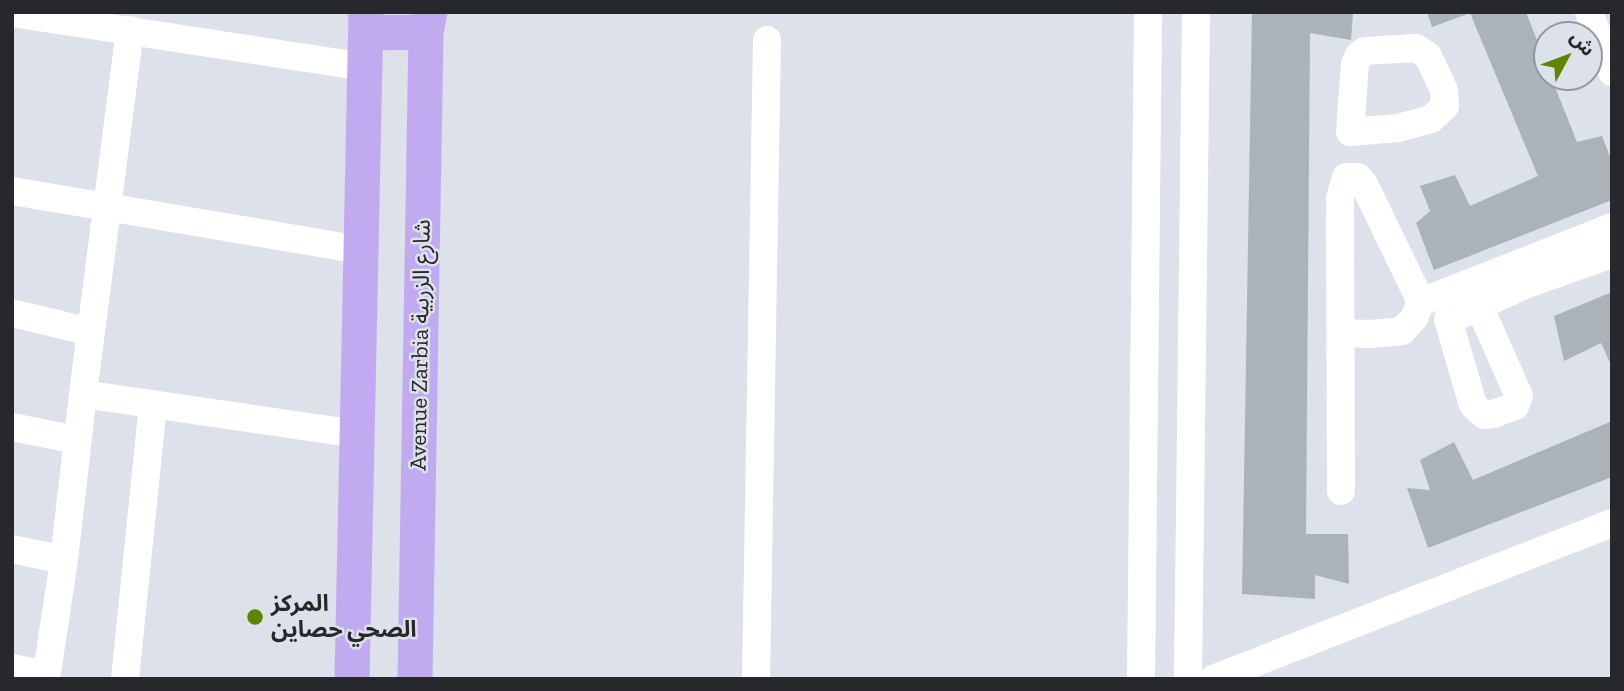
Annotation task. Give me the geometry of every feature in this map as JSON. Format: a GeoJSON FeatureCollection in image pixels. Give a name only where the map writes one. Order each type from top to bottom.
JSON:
{"type":"FeatureCollection","features":[{"type":"Feature","properties":{"kind":"main road"},"geometry":{"type":"LineString","coordinates":[[352,679],[366,22],[428,22]]}},
{"type":"Feature","properties":{"kind":"main road","name":"Avenue Zarbia شارع الزربية"},"geometry":{"type":"LineString","coordinates":[[415,679],[428,22]]}},
{"type":"Feature","properties":{"kind":"street"},"geometry":{"type":"LineString","coordinates":[[1141,679],[1148,12]]}},
{"type":"Feature","properties":{"kind":"street"},"geometry":{"type":"LineString","coordinates":[[1188,679],[1196,12]]}},
{"type":"Feature","properties":{"kind":"street"},"geometry":{"type":"LineString","coordinates":[[1589,12],[1612,72]]}},
{"type":"Feature","properties":{"kind":"street"},"geometry":{"type":"LineString","coordinates":[[12,13],[365,67]]}},
{"type":"Feature","properties":{"kind":"street"},"geometry":{"type":"LineString","coordinates":[[12,668],[46,677],[64,560],[130,30]]}},
{"type":"Feature","properties":{"kind":"street"},"geometry":{"type":"LineString","coordinates":[[756,679],[767,40]]}},
{"type":"Feature","properties":{"kind":"street"},"geometry":{"type":"LineString","coordinates":[[1341,491],[1340,198],[1346,177],[1350,132]]}},
{"type":"Feature","properties":{"kind":"street"},"geometry":{"type":"LineString","coordinates":[[1346,177],[1358,177],[1364,184],[1415,314]]}},
{"type":"Feature","properties":{"kind":"street"},"geometry":{"type":"LineString","coordinates":[[12,191],[361,250]]}},
{"type":"Feature","properties":{"kind":"street"},"geometry":{"type":"LineString","coordinates":[[1341,332],[1402,331],[1415,314],[1612,227]]}},
{"type":"Feature","properties":{"kind":"street"},"geometry":{"type":"LineString","coordinates":[[1415,314],[1448,319],[1480,308],[1524,285],[1612,254]]}},
{"type":"Feature","properties":{"kind":"street"},"geometry":{"type":"LineString","coordinates":[[1448,319],[1473,405],[1484,415],[1493,414],[1515,406],[1518,396],[1480,308]]}},
{"type":"Feature","properties":{"kind":"street"},"geometry":{"type":"LineString","coordinates":[[12,313],[91,331]]}},
{"type":"Feature","properties":{"kind":"street"},"geometry":{"type":"LineString","coordinates":[[83,394],[357,434]]}},
{"type":"Feature","properties":{"kind":"street"},"geometry":{"type":"LineString","coordinates":[[125,679],[153,404]]}},
{"type":"Feature","properties":{"kind":"street"},"geometry":{"type":"LineString","coordinates":[[12,427],[77,440]]}},
{"type":"Feature","properties":{"kind":"street"},"geometry":{"type":"LineString","coordinates":[[1213,679],[1612,523]]}},
{"type":"Feature","properties":{"kind":"street"},"geometry":{"type":"LineString","coordinates":[[12,549],[64,560]]}},
{"type":"Feature","properties":{"kind":"building"},"geometry":{"type":"Polygon","coordinates":[[[1252,12],[1353,12],[1351,40],[1310,33],[1306,534],[1348,534],[1349,584],[1315,575],[1315,599],[1242,594],[1252,12]]]}},
{"type":"Feature","properties":{"kind":"building"},"geometry":{"type":"Polygon","coordinates":[[[1427,12],[1526,12],[1533,30],[1533,91],[1557,91],[1577,142],[1602,136],[1612,162],[1612,200],[1434,270],[1416,223],[1430,211],[1420,186],[1455,175],[1470,206],[1538,176],[1470,13],[1432,27],[1427,12]]]}},
{"type":"Feature","properties":{"kind":"building"},"geometry":{"type":"Polygon","coordinates":[[[1612,292],[1612,367],[1601,343],[1564,361],[1554,316],[1612,292]]]}},
{"type":"Feature","properties":{"kind":"building"},"geometry":{"type":"Polygon","coordinates":[[[1612,421],[1612,477],[1428,548],[1407,488],[1430,490],[1420,460],[1454,442],[1473,480],[1612,421]]]}},
{"type":"Feature","properties":{"kind":"place","name":"المركز الصحي حصاين"},"geometry":{"type":"Point","coordinates":[255,617]}}]}
